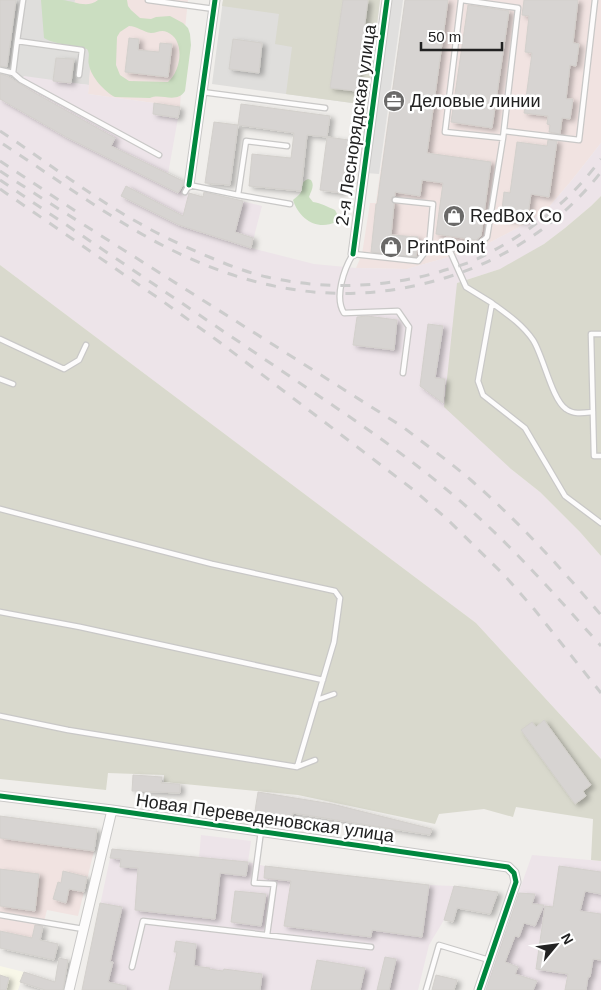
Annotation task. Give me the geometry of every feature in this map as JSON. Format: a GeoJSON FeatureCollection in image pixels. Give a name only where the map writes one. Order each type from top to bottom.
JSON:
{"type":"FeatureCollection","features":[{"type":"Feature","properties":{"kind":"street","name":"2-я Леснорядская улица"},"geometry":{"type":"LineString","coordinates":[[353,254],[387,0]]}},
{"type":"Feature","properties":{"kind":"street"},"geometry":{"type":"LineString","coordinates":[[188,189],[214,5]]}},
{"type":"Feature","properties":{"kind":"street","name":"Новая Переведеновская улица"},"geometry":{"type":"LineString","coordinates":[[0,796],[112,810],[508,867],[514,873],[516,882],[489,960]]}},
{"type":"Feature","properties":{"kind":"street"},"geometry":{"type":"LineString","coordinates":[[69,990],[112,810]]}},
{"type":"Feature","properties":{"kind":"street"},"geometry":{"type":"LineString","coordinates":[[479,990],[489,960]]}},
{"type":"Feature","properties":{"kind":"lane"},"geometry":{"type":"LineString","coordinates":[[13,73],[23,0]]}},
{"type":"Feature","properties":{"kind":"lane"},"geometry":{"type":"LineString","coordinates":[[148,0],[214,5]]}},
{"type":"Feature","properties":{"kind":"lane"},"geometry":{"type":"LineString","coordinates":[[429,247],[448,249],[472,246],[487,237],[503,138],[504,131],[518,8],[461,0],[445,132],[503,138]]}},
{"type":"Feature","properties":{"kind":"lane"},"geometry":{"type":"LineString","coordinates":[[504,131],[579,140],[595,0]]}},
{"type":"Feature","properties":{"kind":"lane"},"geometry":{"type":"LineString","coordinates":[[17,41],[82,50],[79,75]]}},
{"type":"Feature","properties":{"kind":"lane"},"geometry":{"type":"LineString","coordinates":[[0,70],[13,73],[22,80],[159,155]]}},
{"type":"Feature","properties":{"kind":"lane"},"geometry":{"type":"LineString","coordinates":[[202,92],[325,108]]}},
{"type":"Feature","properties":{"kind":"lane"},"geometry":{"type":"LineString","coordinates":[[238,194],[246,141],[287,146]]}},
{"type":"Feature","properties":{"kind":"lane"},"geometry":{"type":"LineString","coordinates":[[188,189],[238,194],[290,204]]}},
{"type":"Feature","properties":{"kind":"lane"},"geometry":{"type":"LineString","coordinates":[[395,200],[433,204],[429,247],[418,260],[353,254],[345,267],[340,294],[341,308],[344,313],[398,310],[409,327],[403,373]]}},
{"type":"Feature","properties":{"kind":"lane"},"geometry":{"type":"LineString","coordinates":[[448,249],[466,287],[516,320],[533,340],[558,399],[565,409],[575,413],[593,412]]}},
{"type":"Feature","properties":{"kind":"lane"},"geometry":{"type":"LineString","coordinates":[[492,303],[478,381],[483,395],[525,428],[565,496],[601,523]]}},
{"type":"Feature","properties":{"kind":"lane"},"geometry":{"type":"LineString","coordinates":[[601,334],[591,334],[594,456],[601,456]]}},
{"type":"Feature","properties":{"kind":"lane"},"geometry":{"type":"LineString","coordinates":[[0,339],[64,369],[79,360],[86,345]]}},
{"type":"Feature","properties":{"kind":"lane"},"geometry":{"type":"LineString","coordinates":[[0,379],[13,384]]}},
{"type":"Feature","properties":{"kind":"lane"},"geometry":{"type":"LineString","coordinates":[[0,509],[212,564],[335,591],[340,598],[334,642],[297,767]]}},
{"type":"Feature","properties":{"kind":"lane"},"geometry":{"type":"LineString","coordinates":[[0,612],[323,680]]}},
{"type":"Feature","properties":{"kind":"lane"},"geometry":{"type":"LineString","coordinates":[[317,700],[334,694]]}},
{"type":"Feature","properties":{"kind":"lane"},"geometry":{"type":"LineString","coordinates":[[0,716],[68,730],[297,767],[316,760]]}},
{"type":"Feature","properties":{"kind":"lane"},"geometry":{"type":"LineString","coordinates":[[261,831],[254,883],[274,884],[267,935]]}},
{"type":"Feature","properties":{"kind":"lane"},"geometry":{"type":"LineString","coordinates":[[0,915],[83,929]]}},
{"type":"Feature","properties":{"kind":"lane"},"geometry":{"type":"LineString","coordinates":[[132,967],[143,921],[371,947]]}},
{"type":"Feature","properties":{"kind":"lane"},"geometry":{"type":"LineString","coordinates":[[426,990],[439,945],[489,960]]}},
{"type":"Feature","properties":{"kind":"shaded area"},"geometry":{"type":"Polygon","coordinates":[[[0,0],[75,0],[73,18],[94,20],[89,85],[53,81],[19,83],[6,75],[0,79],[0,0]]]}},
{"type":"Feature","properties":{"kind":"shaded area"},"geometry":{"type":"Polygon","coordinates":[[[75,0],[188,0],[178,118],[153,114],[154,103],[88,94],[94,20],[73,18],[75,0]]]}},
{"type":"Feature","properties":{"kind":"shaded area"},"geometry":{"type":"Polygon","coordinates":[[[223,0],[380,0],[367,105],[212,84],[223,0]]]}},
{"type":"Feature","properties":{"kind":"shaded area"},"geometry":{"type":"Polygon","coordinates":[[[223,0],[380,0],[367,105],[286,94],[292,47],[275,44],[279,14],[222,6],[223,0]]]}},
{"type":"Feature","properties":{"kind":"shaded area"},"geometry":{"type":"Polygon","coordinates":[[[389,0],[403,0],[379,174],[366,173],[389,0]]]}},
{"type":"Feature","properties":{"kind":"shaded area"},"geometry":{"type":"Polygon","coordinates":[[[405,0],[601,0],[601,143],[549,207],[529,222],[483,246],[407,269],[356,268],[362,254],[370,203],[376,203],[405,0]]]}},
{"type":"Feature","properties":{"kind":"shaded area"},"geometry":{"type":"Polygon","coordinates":[[[5,75],[19,83],[24,76],[89,85],[88,94],[154,103],[153,114],[178,118],[168,174],[184,182],[181,190],[205,198],[207,193],[262,206],[251,248],[314,264],[356,268],[407,269],[483,246],[529,222],[549,207],[601,143],[601,196],[591,206],[544,244],[517,260],[500,269],[457,283],[511,469],[540,492],[601,556],[601,759],[476,623],[0,265],[0,79],[5,75]]]}},
{"type":"Feature","properties":{"kind":"shaded area"},"geometry":{"type":"Polygon","coordinates":[[[601,196],[601,556],[540,492],[511,469],[444,407],[457,283],[500,269],[544,244],[601,196]]]}},
{"type":"Feature","properties":{"kind":"shaded area"},"geometry":{"type":"Polygon","coordinates":[[[0,265],[476,623],[601,759],[601,861],[591,860],[593,819],[516,807],[513,817],[484,809],[439,814],[435,824],[298,795],[164,782],[164,775],[108,773],[106,790],[0,779],[0,265]]]}},
{"type":"Feature","properties":{"kind":"shaded area"},"geometry":{"type":"Polygon","coordinates":[[[0,816],[97,829],[94,851],[78,916],[47,910],[42,929],[34,927],[32,938],[0,931],[0,816]]]}},
{"type":"Feature","properties":{"kind":"shaded area"},"geometry":{"type":"Polygon","coordinates":[[[201,835],[251,841],[248,862],[265,866],[429,885],[454,886],[444,920],[429,945],[418,990],[82,990],[112,849],[199,858],[201,835]]]}},
{"type":"Feature","properties":{"kind":"shaded area"},"geometry":{"type":"Polygon","coordinates":[[[532,855],[601,861],[601,990],[484,990],[532,855]]]}},
{"type":"Feature","properties":{"kind":"shaded area"},"geometry":{"type":"Polygon","coordinates":[[[0,966],[24,972],[18,990],[0,990],[0,966]]]}},
{"type":"Feature","properties":{"kind":"green space"},"geometry":{"type":"Polygon","coordinates":[[[41,0],[62,0],[89,4],[98,0],[127,0],[128,6],[140,18],[151,19],[170,16],[183,23],[188,28],[190,34],[191,45],[185,91],[182,95],[173,98],[115,97],[103,88],[92,74],[87,49],[44,38],[41,0]],[[132,26],[120,32],[117,37],[116,65],[120,75],[129,81],[168,82],[176,71],[180,56],[177,42],[173,36],[165,31],[151,33],[132,26]]]}},
{"type":"Feature","properties":{"kind":"green space"},"geometry":{"type":"Polygon","coordinates":[[[308,179],[313,184],[309,197],[313,202],[335,210],[338,216],[336,222],[322,225],[310,222],[304,218],[296,207],[293,200],[302,190],[303,183],[308,179]]]}},
{"type":"Feature","properties":{"kind":"building"},"geometry":{"type":"Polygon","coordinates":[[[0,0],[16,0],[7,67],[0,66],[0,0]]]}},
{"type":"Feature","properties":{"kind":"building"},"geometry":{"type":"Polygon","coordinates":[[[343,0],[368,0],[356,91],[330,88],[343,0]]]}},
{"type":"Feature","properties":{"kind":"building"},"geometry":{"type":"Polygon","coordinates":[[[405,0],[448,0],[427,153],[491,162],[481,236],[476,240],[436,234],[443,183],[422,180],[420,196],[395,192],[395,196],[391,200],[394,204],[391,235],[418,237],[416,257],[371,252],[405,0]]]}},
{"type":"Feature","properties":{"kind":"building"},"geometry":{"type":"Polygon","coordinates":[[[524,0],[578,0],[573,43],[579,44],[576,66],[570,65],[566,99],[573,99],[570,119],[562,118],[560,134],[549,132],[548,116],[524,113],[532,53],[525,52],[529,16],[522,15],[524,0]]]}},
{"type":"Feature","properties":{"kind":"building"},"geometry":{"type":"Polygon","coordinates":[[[468,5],[509,11],[492,128],[451,122],[468,5]]]}},
{"type":"Feature","properties":{"kind":"building"},"geometry":{"type":"Polygon","coordinates":[[[129,38],[139,39],[138,50],[159,52],[160,43],[172,44],[168,77],[125,72],[129,38]]]}},
{"type":"Feature","properties":{"kind":"building"},"geometry":{"type":"Polygon","coordinates":[[[233,39],[262,43],[259,73],[229,69],[233,39]]]}},
{"type":"Feature","properties":{"kind":"building"},"geometry":{"type":"Polygon","coordinates":[[[56,58],[74,59],[71,83],[53,81],[56,58]]]}},
{"type":"Feature","properties":{"kind":"building"},"geometry":{"type":"Polygon","coordinates":[[[0,74],[7,76],[115,138],[111,146],[183,181],[183,185],[178,193],[66,137],[0,99],[0,74]]]}},
{"type":"Feature","properties":{"kind":"building"},"geometry":{"type":"Polygon","coordinates":[[[154,103],[180,107],[178,118],[153,114],[154,103]]]}},
{"type":"Feature","properties":{"kind":"building"},"geometry":{"type":"Polygon","coordinates":[[[241,104],[330,116],[327,137],[307,135],[301,191],[249,186],[252,154],[291,158],[294,133],[238,125],[241,104]]]}},
{"type":"Feature","properties":{"kind":"building"},"geometry":{"type":"Polygon","coordinates":[[[214,122],[238,125],[230,185],[205,183],[214,122]]]}},
{"type":"Feature","properties":{"kind":"building"},"geometry":{"type":"Polygon","coordinates":[[[327,137],[349,140],[342,193],[320,190],[327,137]]]}},
{"type":"Feature","properties":{"kind":"building"},"geometry":{"type":"Polygon","coordinates":[[[548,140],[557,141],[549,197],[531,194],[527,222],[501,218],[504,192],[510,193],[517,142],[547,146],[548,140]]]}},
{"type":"Feature","properties":{"kind":"building"},"geometry":{"type":"Polygon","coordinates":[[[126,186],[183,216],[189,193],[203,197],[204,192],[243,201],[235,232],[253,238],[251,248],[179,225],[121,196],[126,186]]]}},
{"type":"Feature","properties":{"kind":"building"},"geometry":{"type":"Polygon","coordinates":[[[367,316],[397,320],[394,350],[353,345],[357,317],[367,316]]]}},
{"type":"Feature","properties":{"kind":"building"},"geometry":{"type":"Polygon","coordinates":[[[428,324],[443,326],[435,378],[445,379],[443,403],[420,386],[428,324]]]}},
{"type":"Feature","properties":{"kind":"building"},"geometry":{"type":"Polygon","coordinates":[[[544,720],[591,785],[583,791],[586,796],[575,804],[521,730],[532,722],[536,727],[544,720]]]}},
{"type":"Feature","properties":{"kind":"building"},"geometry":{"type":"Polygon","coordinates":[[[133,775],[162,777],[161,783],[180,784],[180,793],[132,791],[133,775]]]}},
{"type":"Feature","properties":{"kind":"building"},"geometry":{"type":"Polygon","coordinates":[[[258,792],[332,804],[432,829],[430,835],[293,813],[292,817],[255,811],[258,792]]]}},
{"type":"Feature","properties":{"kind":"building"},"geometry":{"type":"Polygon","coordinates":[[[0,816],[97,829],[94,851],[0,838],[0,816]]]}},
{"type":"Feature","properties":{"kind":"building"},"geometry":{"type":"Polygon","coordinates":[[[112,849],[248,862],[246,876],[220,873],[215,919],[135,910],[138,868],[120,867],[121,859],[110,858],[112,849]]]}},
{"type":"Feature","properties":{"kind":"building"},"geometry":{"type":"Polygon","coordinates":[[[265,866],[429,885],[422,937],[372,930],[371,937],[284,926],[291,881],[264,878],[265,866]]]}},
{"type":"Feature","properties":{"kind":"building"},"geometry":{"type":"Polygon","coordinates":[[[559,866],[601,872],[601,894],[585,891],[580,911],[601,914],[601,960],[593,959],[586,990],[565,990],[568,974],[536,969],[545,906],[553,907],[559,866]]]}},
{"type":"Feature","properties":{"kind":"building"},"geometry":{"type":"Polygon","coordinates":[[[0,869],[39,874],[35,911],[0,906],[0,869]]]}},
{"type":"Feature","properties":{"kind":"building"},"geometry":{"type":"Polygon","coordinates":[[[63,871],[87,877],[84,892],[69,889],[66,903],[53,899],[58,882],[61,883],[63,871]]]}},
{"type":"Feature","properties":{"kind":"building"},"geometry":{"type":"Polygon","coordinates":[[[454,886],[498,892],[490,914],[457,908],[453,922],[444,920],[454,886]]]}},
{"type":"Feature","properties":{"kind":"building"},"geometry":{"type":"Polygon","coordinates":[[[235,891],[266,894],[261,926],[231,922],[235,891]]]}},
{"type":"Feature","properties":{"kind":"building"},"geometry":{"type":"Polygon","coordinates":[[[519,893],[535,894],[532,904],[544,905],[535,926],[524,923],[519,937],[515,936],[505,962],[518,967],[515,974],[537,981],[533,990],[486,990],[519,893]]]}},
{"type":"Feature","properties":{"kind":"building"},"geometry":{"type":"Polygon","coordinates":[[[100,903],[122,907],[110,962],[113,962],[108,982],[126,986],[126,990],[82,990],[100,903]]]}},
{"type":"Feature","properties":{"kind":"building"},"geometry":{"type":"Polygon","coordinates":[[[35,925],[43,926],[40,940],[58,944],[54,960],[0,948],[0,931],[32,938],[35,925]]]}},
{"type":"Feature","properties":{"kind":"building"},"geometry":{"type":"Polygon","coordinates":[[[176,941],[196,944],[194,966],[223,971],[224,969],[262,974],[260,990],[169,990],[177,952],[174,952],[176,941]]]}},
{"type":"Feature","properties":{"kind":"building"},"geometry":{"type":"Polygon","coordinates":[[[385,957],[396,959],[389,990],[377,990],[385,957]]]}},
{"type":"Feature","properties":{"kind":"building"},"geometry":{"type":"Polygon","coordinates":[[[59,958],[68,960],[63,990],[45,990],[20,982],[24,972],[55,982],[59,958]]]}},
{"type":"Feature","properties":{"kind":"building"},"geometry":{"type":"Polygon","coordinates":[[[317,960],[365,968],[360,990],[311,990],[317,960]]]}},
{"type":"Feature","properties":{"kind":"building"},"geometry":{"type":"Polygon","coordinates":[[[0,975],[9,978],[6,990],[0,990],[0,975]]]}},
{"type":"Feature","properties":{"kind":"building"},"geometry":{"type":"Polygon","coordinates":[[[436,975],[457,980],[454,990],[432,990],[436,975]]]}},
{"type":"Feature","properties":{"kind":"railway"},"geometry":{"type":"LineString","coordinates":[[0,131],[121,213],[176,242],[247,271],[310,284],[354,285],[397,281],[439,272],[475,260],[509,242],[541,220],[571,194],[601,159]]}},
{"type":"Feature","properties":{"kind":"railway"},"geometry":{"type":"LineString","coordinates":[[3,144],[117,219],[171,249],[209,266],[248,280],[287,288],[327,293],[368,293],[409,287],[451,276],[494,259],[534,235],[552,221],[570,206],[601,172]]}},
{"type":"Feature","properties":{"kind":"railway"},"geometry":{"type":"LineString","coordinates":[[0,161],[77,212]]}},
{"type":"Feature","properties":{"kind":"railway"},"geometry":{"type":"LineString","coordinates":[[0,171],[403,427],[464,474],[523,529],[601,615]]}},
{"type":"Feature","properties":{"kind":"railway"},"geometry":{"type":"LineString","coordinates":[[0,180],[347,415],[422,469],[474,513],[505,543],[601,646]]}},
{"type":"Feature","properties":{"kind":"railway"},"geometry":{"type":"LineString","coordinates":[[0,189],[218,341],[415,491],[447,519],[505,576],[601,693]]}},
{"type":"Feature","properties":{"kind":"cycle path"},"geometry":{"type":"LineString","coordinates":[[189,185],[215,0]]}},
{"type":"Feature","properties":{"kind":"cycle path"},"geometry":{"type":"LineString","coordinates":[[353,254],[387,0]]}},
{"type":"Feature","properties":{"kind":"cycle path"},"geometry":{"type":"LineString","coordinates":[[0,796],[112,810],[508,867],[514,873],[516,882],[479,990]]}},
{"type":"Feature","properties":{"kind":"place","name":"Деловые линии"},"geometry":{"type":"Point","coordinates":[394,101]}},
{"type":"Feature","properties":{"kind":"place","name":"RedBox Co"},"geometry":{"type":"Point","coordinates":[454,216]}},
{"type":"Feature","properties":{"kind":"place","name":"PrintPoint"},"geometry":{"type":"Point","coordinates":[391,247]}}]}
